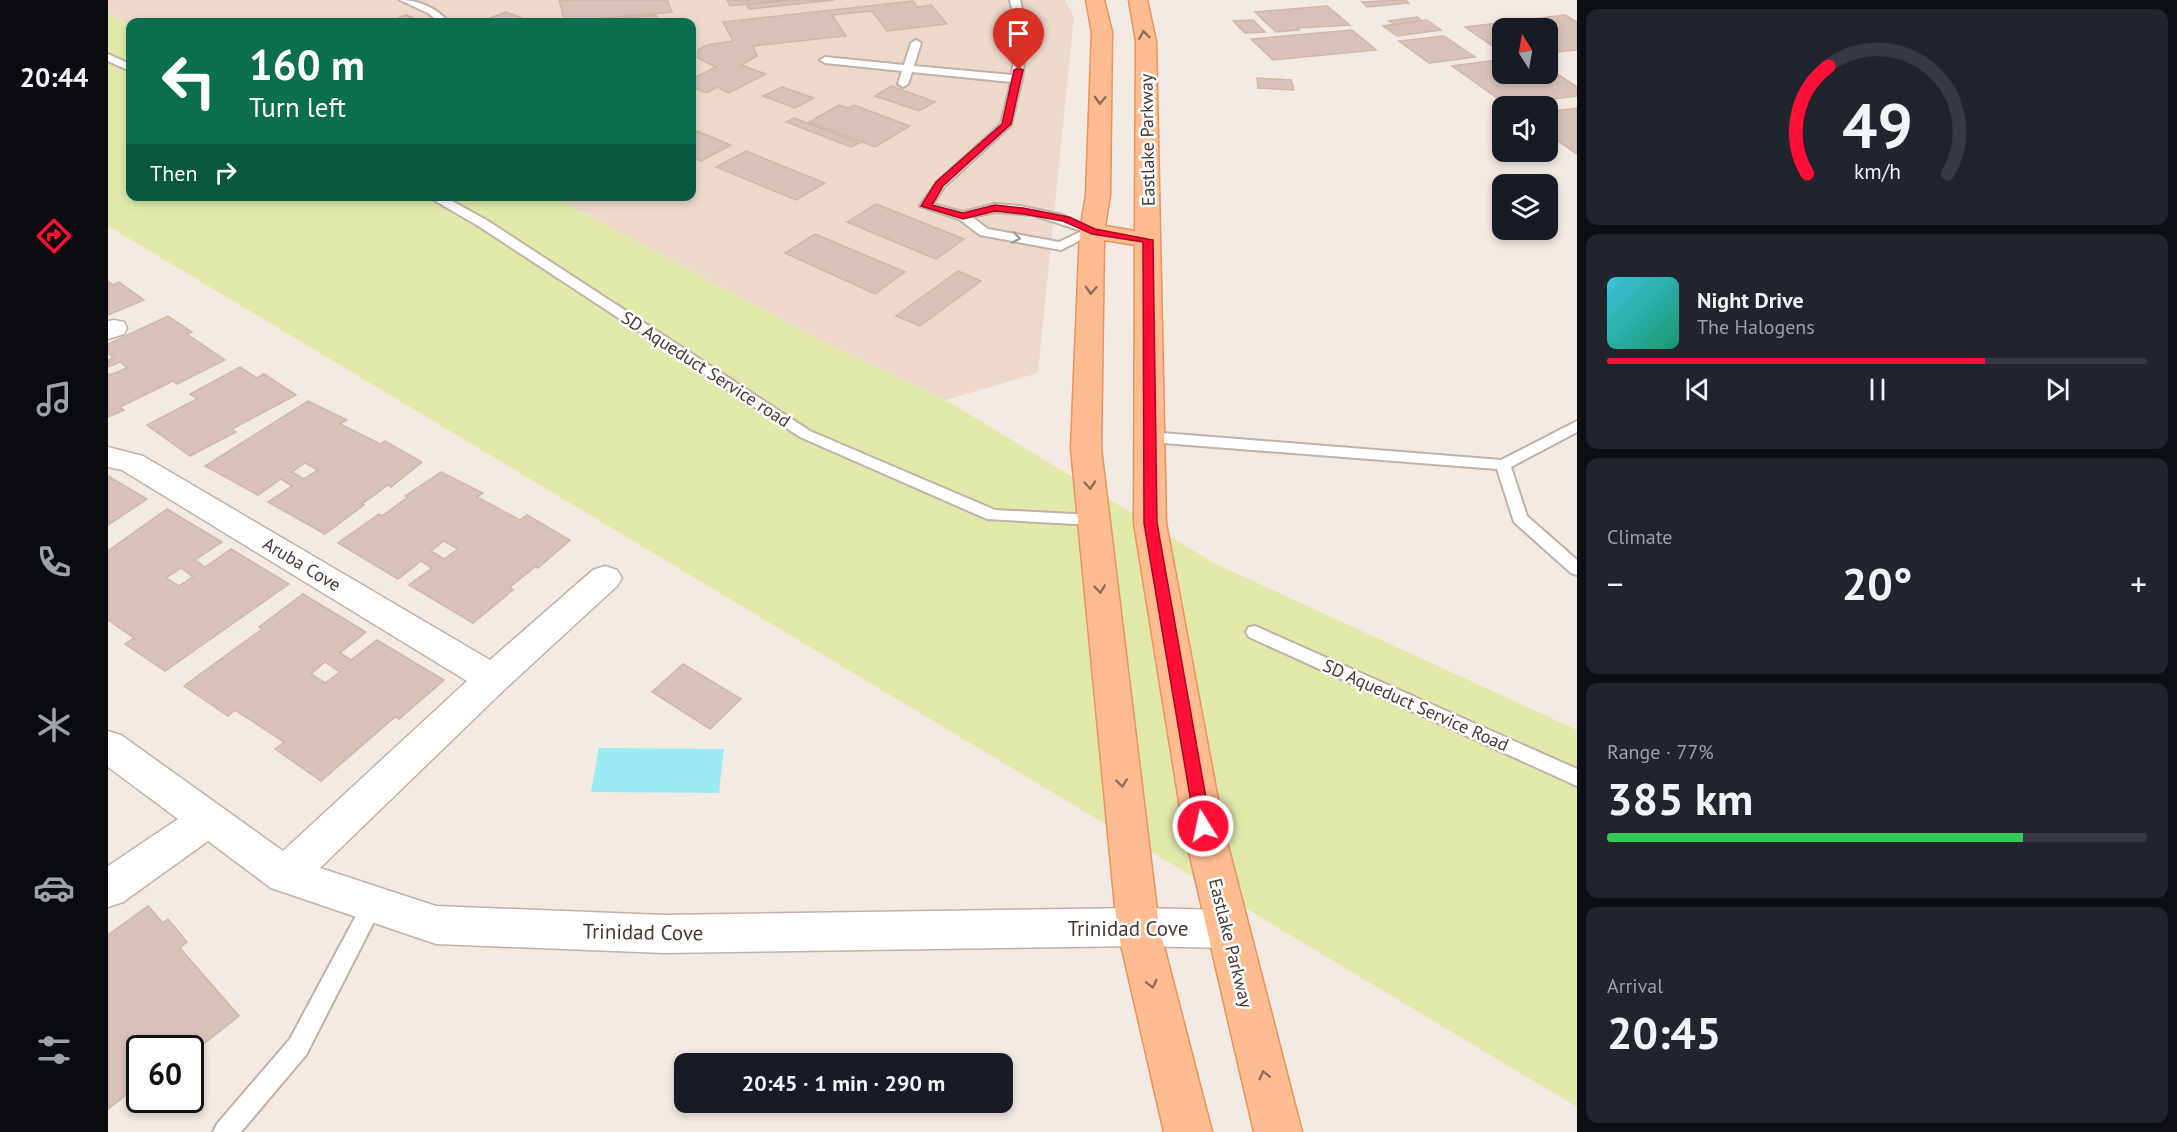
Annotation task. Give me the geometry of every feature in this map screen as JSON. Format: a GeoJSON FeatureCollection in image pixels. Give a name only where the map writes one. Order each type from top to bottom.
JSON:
{"type":"FeatureCollection","features":[{"type":"Feature","properties":{"kind":"main road"},"geometry":{"type":"LineString","coordinates":[[1095,0],[1102,32],[1098,195],[1092,231],[1086,448],[1138,927],[1188,1132]]}},
{"type":"Feature","properties":{"kind":"main road","name":"Eastlake Parkway"},"geometry":{"type":"LineString","coordinates":[[1138,0],[1146,41],[1150,523],[1203,826],[1278,1132]]}},
{"type":"Feature","properties":{"kind":"main road"},"geometry":{"type":"LineString","coordinates":[[1092,231],[1148,240]]}},
{"type":"Feature","properties":{"kind":"street","name":"Aruba Cove"},"geometry":{"type":"LineString","coordinates":[[108,457],[118,457],[142,469],[492,679]]}},
{"type":"Feature","properties":{"kind":"street"},"geometry":{"type":"LineString","coordinates":[[285,875],[492,679],[605,578]]}},
{"type":"Feature","properties":{"kind":"street","name":"Trinidad Cove"},"geometry":{"type":"LineString","coordinates":[[108,746],[285,875],[436,924],[664,934],[1138,927],[1227,929]]}},
{"type":"Feature","properties":{"kind":"street"},"geometry":{"type":"LineString","coordinates":[[108,889],[209,819]]}},
{"type":"Feature","properties":{"kind":"lane"},"geometry":{"type":"LineString","coordinates":[[405,0],[431,11],[439,18]]}},
{"type":"Feature","properties":{"kind":"lane"},"geometry":{"type":"LineString","coordinates":[[1015,0],[1022,32],[1017,79],[1006,124],[940,184],[926,206],[963,216],[984,232],[1061,246],[1092,231]]}},
{"type":"Feature","properties":{"kind":"lane"},"geometry":{"type":"LineString","coordinates":[[903,84],[916,43]]}},
{"type":"Feature","properties":{"kind":"lane"},"geometry":{"type":"LineString","coordinates":[[108,57],[126,66]]}},
{"type":"Feature","properties":{"kind":"lane"},"geometry":{"type":"LineString","coordinates":[[825,60],[1017,79]]}},
{"type":"Feature","properties":{"kind":"lane","name":"SD Aqueduct Service road"},"geometry":{"type":"LineString","coordinates":[[442,201],[484,224],[805,434],[993,515],[1093,520]]}},
{"type":"Feature","properties":{"kind":"lane"},"geometry":{"type":"LineString","coordinates":[[963,216],[995,208],[1023,211],[1065,219],[1092,231]]}},
{"type":"Feature","properties":{"kind":"lane"},"geometry":{"type":"LineString","coordinates":[[1150,437],[1503,465],[1577,426]]}},
{"type":"Feature","properties":{"kind":"lane"},"geometry":{"type":"LineString","coordinates":[[1503,465],[1520,518],[1577,569]]}},
{"type":"Feature","properties":{"kind":"lane","name":"SD Aqueduct Service Road"},"geometry":{"type":"LineString","coordinates":[[1255,632],[1577,778]]}},
{"type":"Feature","properties":{"kind":"lane"},"geometry":{"type":"LineString","coordinates":[[225,1132],[298,1047],[373,904]]}},
{"type":"Feature","properties":{"kind":"shaded area"},"geometry":{"type":"Polygon","coordinates":[[[108,0],[1065,0],[1074,17],[1038,373],[946,400],[825,343],[561,201],[696,201],[696,18],[126,18],[126,23],[108,11],[108,0]]]}},
{"type":"Feature","properties":{"kind":"green space"},"geometry":{"type":"Polygon","coordinates":[[[108,11],[126,23],[126,201],[561,201],[825,343],[946,400],[1214,563],[1577,730],[1577,1107],[108,226],[108,11]]]}},
{"type":"Feature","properties":{"kind":"water"},"geometry":{"type":"Polygon","coordinates":[[[599,748],[724,749],[719,793],[591,792],[599,748]]]}},
{"type":"Feature","properties":{"kind":"building"},"geometry":{"type":"Polygon","coordinates":[[[559,0],[667,0],[672,12],[608,18],[564,18],[559,0]]]}},
{"type":"Feature","properties":{"kind":"building"},"geometry":{"type":"Polygon","coordinates":[[[727,0],[786,0],[730,6],[727,0]]]}},
{"type":"Feature","properties":{"kind":"building"},"geometry":{"type":"Polygon","coordinates":[[[791,0],[834,0],[749,9],[746,5],[791,0]]]}},
{"type":"Feature","properties":{"kind":"building"},"geometry":{"type":"Polygon","coordinates":[[[1405,0],[1409,3],[1367,7],[1362,2],[1405,0]]]}},
{"type":"Feature","properties":{"kind":"building"},"geometry":{"type":"Polygon","coordinates":[[[913,1],[917,7],[931,5],[947,24],[887,31],[872,11],[832,15],[846,36],[753,46],[757,56],[741,65],[766,74],[729,93],[717,87],[707,93],[696,89],[696,77],[716,67],[698,58],[698,50],[707,45],[733,41],[723,22],[913,1]]]}},
{"type":"Feature","properties":{"kind":"building"},"geometry":{"type":"Polygon","coordinates":[[[1327,6],[1350,25],[1297,28],[1299,30],[1276,32],[1255,12],[1327,6]]]}},
{"type":"Feature","properties":{"kind":"building"},"geometry":{"type":"Polygon","coordinates":[[[506,12],[522,18],[490,18],[506,12]]]}},
{"type":"Feature","properties":{"kind":"building"},"geometry":{"type":"Polygon","coordinates":[[[406,15],[413,18],[398,18],[406,15]]]}},
{"type":"Feature","properties":{"kind":"building"},"geometry":{"type":"Polygon","coordinates":[[[656,15],[658,18],[625,18],[656,15]]]}},
{"type":"Feature","properties":{"kind":"building"},"geometry":{"type":"Polygon","coordinates":[[[1565,15],[1577,22],[1577,50],[1558,52],[1558,18],[1540,18],[1565,15]]]}},
{"type":"Feature","properties":{"kind":"building"},"geometry":{"type":"Polygon","coordinates":[[[1417,17],[1422,21],[1394,24],[1389,21],[1417,17]]]}},
{"type":"Feature","properties":{"kind":"building"},"geometry":{"type":"Polygon","coordinates":[[[1253,20],[1265,32],[1245,33],[1233,21],[1253,20]]]}},
{"type":"Feature","properties":{"kind":"building"},"geometry":{"type":"Polygon","coordinates":[[[1427,20],[1441,30],[1397,36],[1383,26],[1427,20]]]}},
{"type":"Feature","properties":{"kind":"building"},"geometry":{"type":"Polygon","coordinates":[[[1492,24],[1492,45],[1465,27],[1492,24]]]}},
{"type":"Feature","properties":{"kind":"building"},"geometry":{"type":"Polygon","coordinates":[[[1352,30],[1376,50],[1273,60],[1251,39],[1352,30]]]}},
{"type":"Feature","properties":{"kind":"building"},"geometry":{"type":"Polygon","coordinates":[[[1444,36],[1475,57],[1429,63],[1399,41],[1444,36]]]}},
{"type":"Feature","properties":{"kind":"building"},"geometry":{"type":"Polygon","coordinates":[[[1492,61],[1492,84],[1558,84],[1558,75],[1577,87],[1577,96],[1558,98],[1558,96],[1494,96],[1452,66],[1492,61]]]}},
{"type":"Feature","properties":{"kind":"building"},"geometry":{"type":"Polygon","coordinates":[[[1257,78],[1291,80],[1294,90],[1258,88],[1257,78]]]}},
{"type":"Feature","properties":{"kind":"building"},"geometry":{"type":"Polygon","coordinates":[[[891,86],[935,102],[919,111],[875,96],[891,86]]]}},
{"type":"Feature","properties":{"kind":"building"},"geometry":{"type":"Polygon","coordinates":[[[782,87],[814,98],[795,108],[763,96],[782,87]]]}},
{"type":"Feature","properties":{"kind":"building"},"geometry":{"type":"Polygon","coordinates":[[[839,105],[848,108],[854,105],[910,126],[875,147],[809,122],[839,105]]]}},
{"type":"Feature","properties":{"kind":"building"},"geometry":{"type":"Polygon","coordinates":[[[1577,108],[1577,154],[1558,141],[1558,111],[1577,108]]]}},
{"type":"Feature","properties":{"kind":"building"},"geometry":{"type":"Polygon","coordinates":[[[794,118],[859,143],[851,147],[786,122],[794,118]]]}},
{"type":"Feature","properties":{"kind":"building"},"geometry":{"type":"Polygon","coordinates":[[[696,131],[731,145],[701,161],[696,159],[696,131]]]}},
{"type":"Feature","properties":{"kind":"building"},"geometry":{"type":"Polygon","coordinates":[[[746,151],[825,183],[796,200],[716,167],[746,151]]]}},
{"type":"Feature","properties":{"kind":"building"},"geometry":{"type":"Polygon","coordinates":[[[876,204],[964,239],[936,259],[847,222],[876,204]]]}},
{"type":"Feature","properties":{"kind":"building"},"geometry":{"type":"Polygon","coordinates":[[[815,234],[905,272],[875,294],[785,253],[815,234]]]}},
{"type":"Feature","properties":{"kind":"building"},"geometry":{"type":"Polygon","coordinates":[[[958,271],[981,281],[920,326],[896,316],[958,271]]]}},
{"type":"Feature","properties":{"kind":"building"},"geometry":{"type":"Polygon","coordinates":[[[108,281],[113,285],[119,282],[144,300],[108,315],[108,281]]]}},
{"type":"Feature","properties":{"kind":"building"},"geometry":{"type":"Polygon","coordinates":[[[168,316],[192,332],[187,334],[225,360],[177,384],[173,381],[120,407],[124,410],[108,417],[108,373],[110,375],[127,368],[120,362],[108,367],[108,360],[113,358],[108,353],[108,344],[168,316]]]}},
{"type":"Feature","properties":{"kind":"building"},"geometry":{"type":"Polygon","coordinates":[[[240,367],[257,378],[264,374],[296,395],[232,429],[236,432],[190,456],[147,425],[197,399],[190,394],[240,367]]]}},
{"type":"Feature","properties":{"kind":"building"},"geometry":{"type":"Polygon","coordinates":[[[308,401],[347,420],[340,424],[380,444],[385,441],[422,462],[391,487],[388,485],[362,504],[364,505],[325,534],[268,502],[292,486],[281,479],[258,495],[205,466],[308,401]],[[305,463],[292,472],[304,479],[318,470],[305,463]]]}},
{"type":"Feature","properties":{"kind":"building"},"geometry":{"type":"Polygon","coordinates":[[[441,472],[483,493],[477,497],[520,520],[527,515],[570,540],[538,568],[535,567],[510,587],[513,590],[473,623],[409,585],[432,568],[421,561],[398,579],[338,543],[379,514],[382,516],[408,497],[405,496],[441,472]],[[444,541],[431,551],[444,559],[458,549],[444,541]]]}},
{"type":"Feature","properties":{"kind":"building"},"geometry":{"type":"Polygon","coordinates":[[[108,476],[147,499],[108,525],[108,476]]]}},
{"type":"Feature","properties":{"kind":"building"},"geometry":{"type":"Polygon","coordinates":[[[167,509],[222,542],[195,560],[205,567],[231,549],[289,584],[165,671],[125,644],[134,638],[108,620],[108,551],[167,509]],[[181,568],[166,578],[179,586],[193,577],[181,568]]]}},
{"type":"Feature","properties":{"kind":"building"},"geometry":{"type":"Polygon","coordinates":[[[303,594],[366,632],[340,653],[351,660],[377,640],[444,680],[399,719],[395,717],[321,781],[275,749],[284,742],[235,710],[228,716],[184,686],[262,629],[259,627],[303,594]],[[325,662],[311,674],[325,683],[340,672],[325,662]]]}},
{"type":"Feature","properties":{"kind":"building"},"geometry":{"type":"Polygon","coordinates":[[[683,664],[741,699],[710,729],[652,692],[683,664]]]}},
{"type":"Feature","properties":{"kind":"building"},"geometry":{"type":"Polygon","coordinates":[[[148,906],[163,923],[168,919],[187,942],[180,948],[239,1016],[204,1044],[204,1035],[126,1035],[126,1095],[108,1109],[108,935],[148,906]]]}},
{"type":"Feature","properties":{"kind":"route"},"geometry":{"type":"LineString","coordinates":[[1019,70],[1006,124],[940,184],[926,206],[963,216],[995,208],[1023,211],[1065,219],[1092,231],[1148,240],[1150,523],[1203,826]]}}]}
